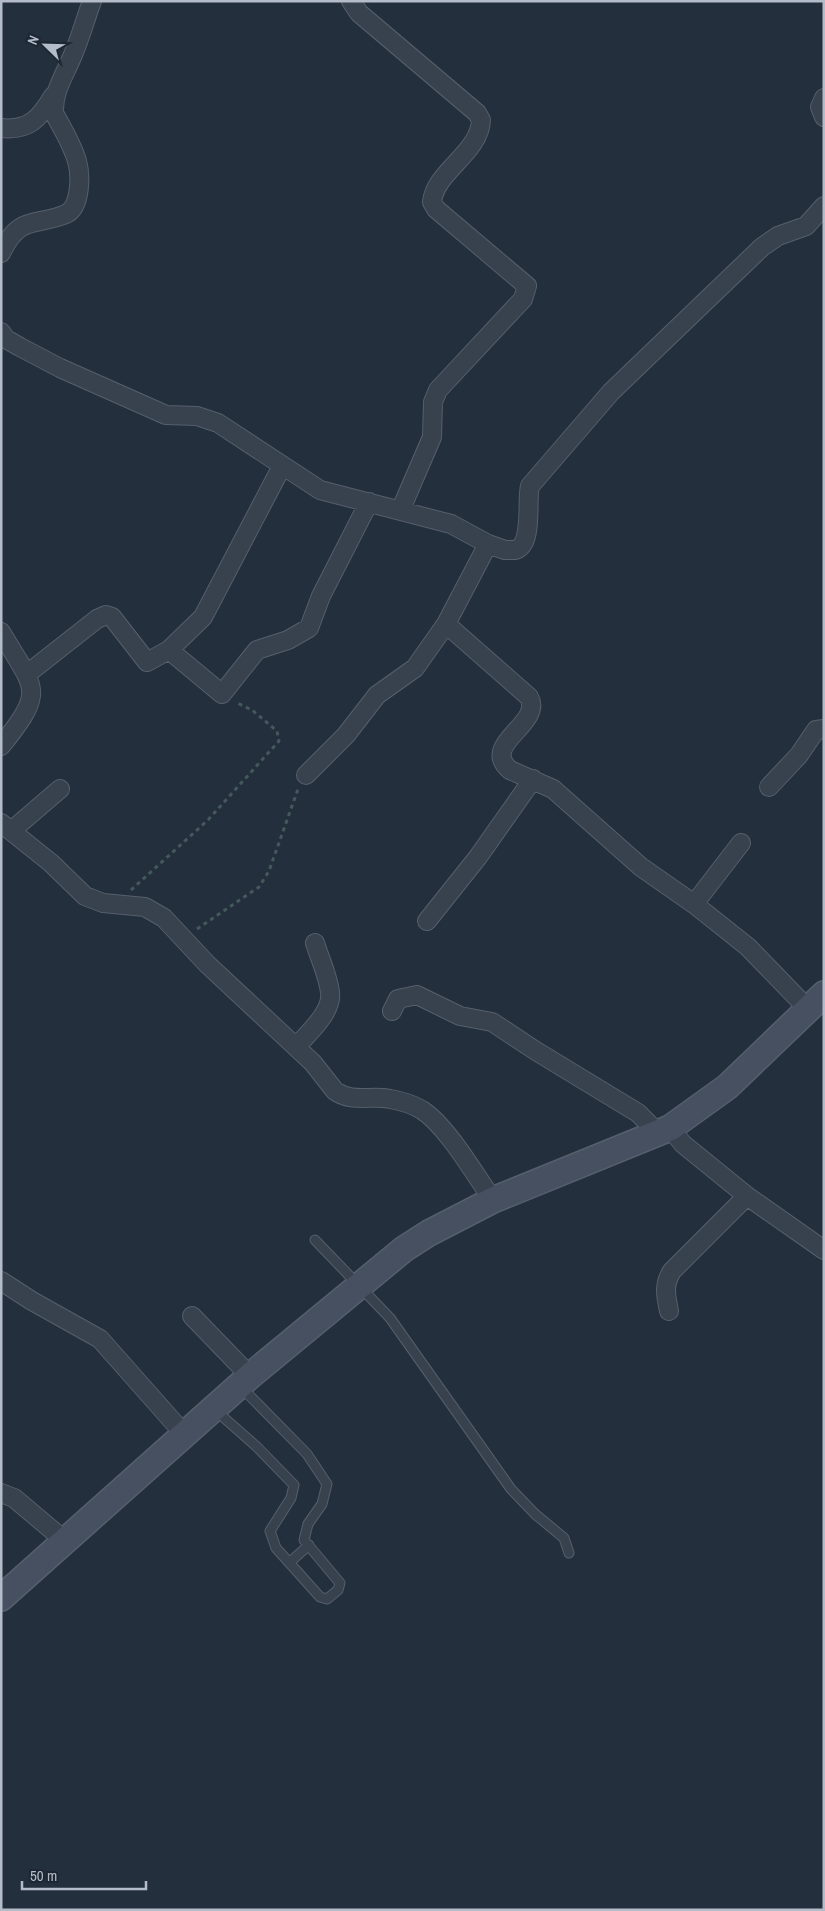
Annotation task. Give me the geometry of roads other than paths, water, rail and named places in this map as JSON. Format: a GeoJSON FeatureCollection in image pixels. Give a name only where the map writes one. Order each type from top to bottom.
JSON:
{"type":"FeatureCollection","features":[{"type":"Feature","properties":{"kind":"street"},"geometry":{"type":"LineString","coordinates":[[1,128],[16,130],[28,125],[42,115],[73,55],[92,1]]}},
{"type":"Feature","properties":{"kind":"street"},"geometry":{"type":"LineString","coordinates":[[351,1],[359,13],[477,113],[481,120],[478,137],[436,189],[432,202],[436,209],[527,286],[523,299],[438,390],[433,402],[432,437],[401,509]]}},
{"type":"Feature","properties":{"kind":"street"},"geometry":{"type":"LineString","coordinates":[[1,253],[8,239],[18,229],[28,223],[66,214],[74,209],[78,199],[78,163],[54,113],[55,93]]}},
{"type":"Feature","properties":{"kind":"street"},"geometry":{"type":"LineString","coordinates":[[824,98],[820,107],[824,117]]}},
{"type":"Feature","properties":{"kind":"street"},"geometry":{"type":"LineString","coordinates":[[3,336],[60,368],[166,415],[207,418],[320,490],[401,509],[451,524],[488,544],[505,550],[519,549],[530,517],[528,495],[530,486],[610,392],[769,240],[806,226],[824,206]]}},
{"type":"Feature","properties":{"kind":"street"},"geometry":{"type":"LineString","coordinates":[[27,674],[97,618],[106,615],[112,617],[147,662],[169,650],[203,617],[282,466]]}},
{"type":"Feature","properties":{"kind":"street"},"geometry":{"type":"LineString","coordinates":[[169,650],[222,694],[257,650],[273,646],[309,628],[321,596],[369,502]]}},
{"type":"Feature","properties":{"kind":"street"},"geometry":{"type":"LineString","coordinates":[[306,775],[346,735],[377,695],[415,668],[446,624],[488,544]]}},
{"type":"Feature","properties":{"kind":"street"},"geometry":{"type":"LineString","coordinates":[[1,1598],[245,1381],[404,1249],[429,1233],[493,1200],[664,1131],[720,1093],[816,1001],[694,904],[641,867],[554,789],[510,770],[504,765],[502,751],[504,744],[531,714],[532,702],[529,697],[446,624]]}},
{"type":"Feature","properties":{"kind":"street"},"geometry":{"type":"LineString","coordinates":[[1,632],[27,674],[32,695],[30,706],[24,718],[1,746]]}},
{"type":"Feature","properties":{"kind":"street"},"geometry":{"type":"LineString","coordinates":[[770,787],[799,754],[816,730],[824,729]]}},
{"type":"Feature","properties":{"kind":"street"},"geometry":{"type":"LineString","coordinates":[[427,921],[478,857],[533,779]]}},
{"type":"Feature","properties":{"kind":"street"},"geometry":{"type":"LineString","coordinates":[[60,789],[6,827],[51,863],[85,896],[94,901],[145,907],[154,910],[164,918],[207,964],[296,1047],[335,1091],[342,1096],[388,1098],[410,1104],[425,1112],[440,1126],[493,1200]]}},
{"type":"Feature","properties":{"kind":"street"},"geometry":{"type":"LineString","coordinates":[[694,904],[741,843]]}},
{"type":"Feature","properties":{"kind":"street"},"geometry":{"type":"LineString","coordinates":[[296,1047],[325,1012],[329,1002],[330,992],[315,943]]}},
{"type":"Feature","properties":{"kind":"street"},"geometry":{"type":"LineString","coordinates":[[392,1011],[398,999],[417,995],[460,1016],[492,1022],[638,1113],[683,1144],[748,1196],[824,1250]]}},
{"type":"Feature","properties":{"kind":"street"},"geometry":{"type":"LineString","coordinates":[[670,1311],[665,1291],[667,1280],[672,1271],[748,1196]]}},
{"type":"Feature","properties":{"kind":"street"},"geometry":{"type":"LineString","coordinates":[[1,1281],[32,1301],[100,1339],[184,1434]]}},
{"type":"Feature","properties":{"kind":"street"},"geometry":{"type":"LineString","coordinates":[[192,1316],[245,1381]]}},
{"type":"Feature","properties":{"kind":"street"},"geometry":{"type":"LineString","coordinates":[[1,1493],[14,1498],[64,1540]]}},
{"type":"Feature","properties":{"kind":"lane"},"geometry":{"type":"LineString","coordinates":[[315,1240],[390,1318],[511,1490],[535,1514],[564,1538],[569,1553]]}},
{"type":"Feature","properties":{"kind":"lane"},"geometry":{"type":"LineString","coordinates":[[214,1408],[257,1447],[294,1485],[291,1498],[270,1531],[276,1548],[320,1597],[328,1599],[338,1590],[340,1583],[304,1540],[308,1524],[322,1504],[327,1484],[307,1454],[245,1381]]}},
{"type":"Feature","properties":{"kind":"lane"},"geometry":{"type":"LineString","coordinates":[[290,1562],[308,1545]]}}]}
